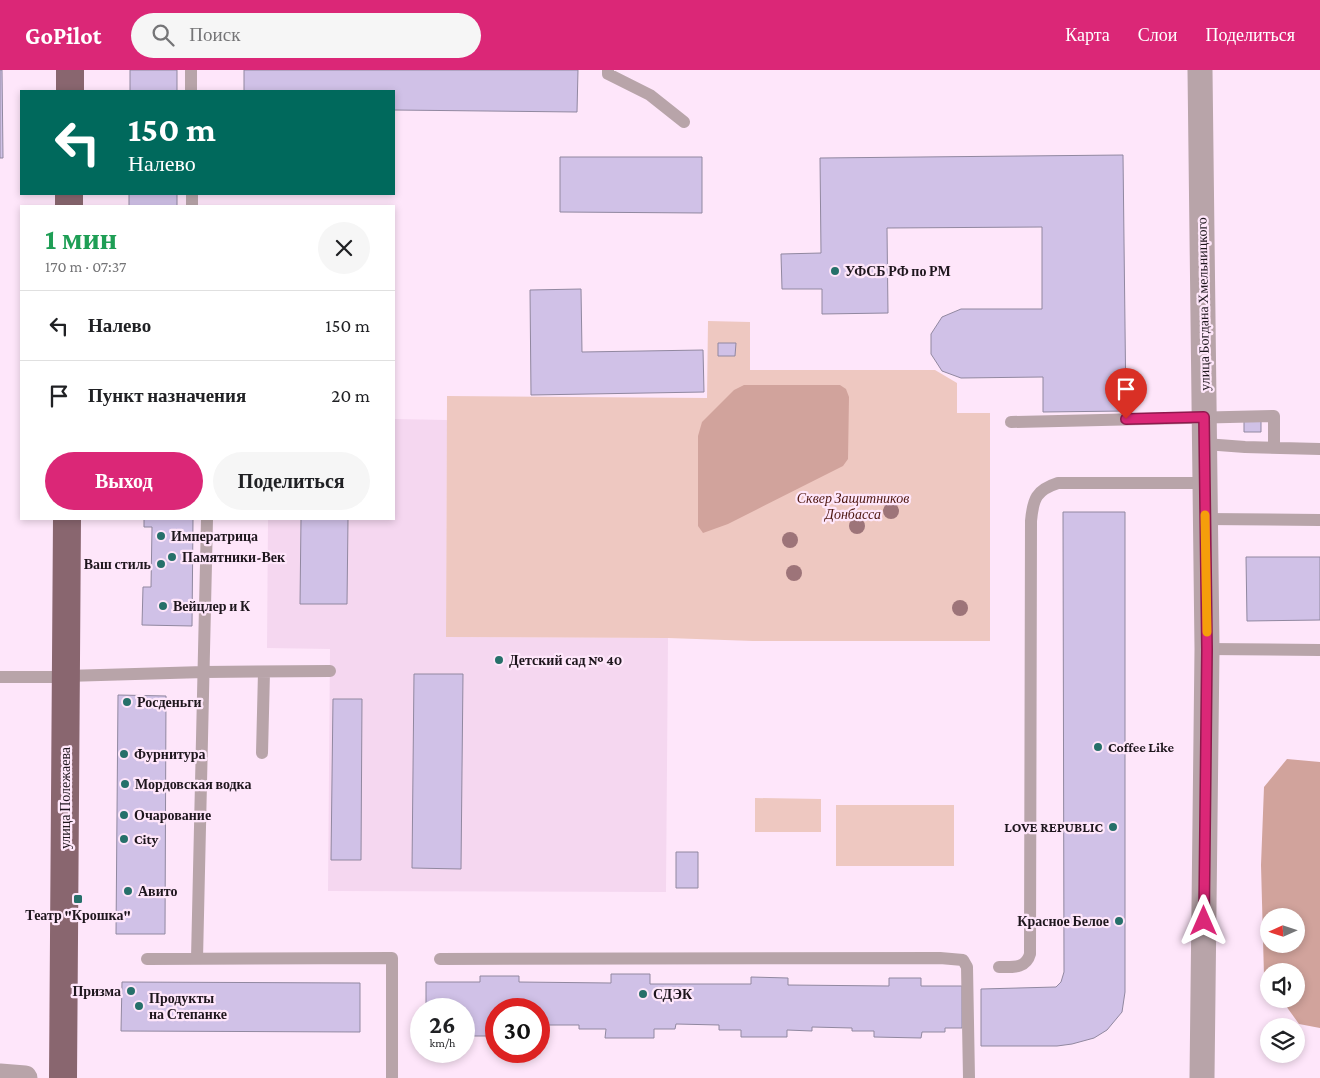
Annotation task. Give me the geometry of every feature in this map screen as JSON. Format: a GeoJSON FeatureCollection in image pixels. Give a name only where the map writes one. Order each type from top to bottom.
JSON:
{"type":"FeatureCollection","features":[{"type":"Feature","properties":{"kind":"main road"},"geometry":{"type":"LineString","coordinates":[[70,70],[70,90]]}},
{"type":"Feature","properties":{"kind":"main road","name":"улица Полежаева"},"geometry":{"type":"LineString","coordinates":[[63,1078],[67,520]]}},
{"type":"Feature","properties":{"kind":"street","name":"улица Богдана Хмельницкого"},"geometry":{"type":"LineString","coordinates":[[1200,70],[1207,649],[1202,1078]]}},
{"type":"Feature","properties":{"kind":"street"},"geometry":{"type":"LineString","coordinates":[[0,1076],[25,1078]]}},
{"type":"Feature","properties":{"kind":"lane"},"geometry":{"type":"LineString","coordinates":[[191,70],[191,90]]}},
{"type":"Feature","properties":{"kind":"lane"},"geometry":{"type":"LineString","coordinates":[[608,70],[608,74],[650,95],[684,122]]}},
{"type":"Feature","properties":{"kind":"lane"},"geometry":{"type":"LineString","coordinates":[[1011,422],[1274,416],[1274,448]]}},
{"type":"Feature","properties":{"kind":"lane"},"geometry":{"type":"LineString","coordinates":[[1205,444],[1320,449]]}},
{"type":"Feature","properties":{"kind":"lane"},"geometry":{"type":"LineString","coordinates":[[999,967],[1022,965],[1029,959],[1030,954],[1031,520],[1034,500],[1040,491],[1058,483],[1205,483]]}},
{"type":"Feature","properties":{"kind":"lane"},"geometry":{"type":"LineString","coordinates":[[1205,519],[1320,520]]}},
{"type":"Feature","properties":{"kind":"lane"},"geometry":{"type":"LineString","coordinates":[[197,959],[207,520]]}},
{"type":"Feature","properties":{"kind":"lane"},"geometry":{"type":"LineString","coordinates":[[1207,649],[1320,650]]}},
{"type":"Feature","properties":{"kind":"lane"},"geometry":{"type":"LineString","coordinates":[[0,677],[330,671]]}},
{"type":"Feature","properties":{"kind":"lane"},"geometry":{"type":"LineString","coordinates":[[262,753],[264,672]]}},
{"type":"Feature","properties":{"kind":"lane"},"geometry":{"type":"LineString","coordinates":[[147,960],[392,958],[392,1078]]}},
{"type":"Feature","properties":{"kind":"lane"},"geometry":{"type":"LineString","coordinates":[[440,959],[940,958],[963,960],[967,967],[969,1078]]}},
{"type":"Feature","properties":{"kind":"shaded area"},"geometry":{"type":"Polygon","coordinates":[[[744,385],[840,385],[846,389],[849,397],[848,459],[843,466],[728,524],[703,533],[698,526],[698,436],[702,422],[734,390],[744,385]]]}},
{"type":"Feature","properties":{"kind":"shaded area","name":"Детский сад № 40"},"geometry":{"type":"Polygon","coordinates":[[[395,419],[447,420],[446,637],[668,638],[666,892],[328,891],[330,649],[267,648],[268,520],[395,520],[395,419]]]}},
{"type":"Feature","properties":{"kind":"shaded area"},"geometry":{"type":"Polygon","coordinates":[[[1287,759],[1320,762],[1320,1028],[1305,1025],[1305,1018],[1295,1018],[1287,1008],[1305,1008],[1305,963],[1264,963],[1263,953],[1305,953],[1305,908],[1262,908],[1261,865],[1264,787],[1287,759]]]}},
{"type":"Feature","properties":{"kind":"green space","name":"Сквер Защитников Донбасса"},"geometry":{"type":"Polygon","coordinates":[[[708,321],[750,322],[750,370],[935,370],[957,383],[957,413],[990,413],[990,641],[753,641],[668,638],[446,637],[447,396],[707,398],[708,321]]]}},
{"type":"Feature","properties":{"kind":"green space"},"geometry":{"type":"Polygon","coordinates":[[[755,798],[821,799],[821,832],[755,832],[755,798]]]}},
{"type":"Feature","properties":{"kind":"green space"},"geometry":{"type":"Polygon","coordinates":[[[836,805],[954,805],[954,866],[836,866],[836,805]]]}},
{"type":"Feature","properties":{"kind":"building"},"geometry":{"type":"Polygon","coordinates":[[[0,70],[2,70],[3,158],[0,158],[0,70]]]}},
{"type":"Feature","properties":{"kind":"building"},"geometry":{"type":"Polygon","coordinates":[[[130,70],[177,70],[177,90],[130,90],[130,70]]]}},
{"type":"Feature","properties":{"kind":"building"},"geometry":{"type":"Polygon","coordinates":[[[244,70],[578,70],[577,112],[395,110],[395,90],[244,90],[244,70]]]}},
{"type":"Feature","properties":{"kind":"building","name":"УФСБ РФ по РМ"},"geometry":{"type":"Polygon","coordinates":[[[1123,155],[1126,411],[1043,412],[1043,377],[961,378],[942,371],[931,354],[931,334],[942,317],[961,309],[1042,309],[1042,227],[887,228],[888,313],[822,314],[822,289],[782,289],[781,254],[821,253],[820,158],[1123,155]]]}},
{"type":"Feature","properties":{"kind":"building"},"geometry":{"type":"Polygon","coordinates":[[[560,157],[702,157],[702,213],[560,212],[560,157]]]}},
{"type":"Feature","properties":{"kind":"building"},"geometry":{"type":"Polygon","coordinates":[[[129,195],[177,195],[177,205],[129,205],[129,195]]]}},
{"type":"Feature","properties":{"kind":"building"},"geometry":{"type":"Polygon","coordinates":[[[581,289],[582,352],[703,350],[704,392],[531,395],[530,290],[581,289]]]}},
{"type":"Feature","properties":{"kind":"building"},"geometry":{"type":"Polygon","coordinates":[[[718,343],[736,343],[735,356],[718,356],[718,343]]]}},
{"type":"Feature","properties":{"kind":"building"},"geometry":{"type":"Polygon","coordinates":[[[1244,418],[1261,419],[1261,432],[1244,432],[1244,418]]]}},
{"type":"Feature","properties":{"kind":"building"},"geometry":{"type":"Polygon","coordinates":[[[1063,512],[1125,512],[1125,992],[1122,1012],[1107,1030],[1094,1038],[1072,1044],[1057,1046],[981,1046],[981,989],[1056,987],[1061,982],[1064,972],[1063,512]]]}},
{"type":"Feature","properties":{"kind":"building","name":"Памятники-Век"},"geometry":{"type":"Polygon","coordinates":[[[144,520],[193,520],[192,626],[142,625],[143,587],[151,587],[152,527],[144,527],[144,520]]]}},
{"type":"Feature","properties":{"kind":"building"},"geometry":{"type":"Polygon","coordinates":[[[301,520],[348,520],[347,604],[300,604],[301,520]]]}},
{"type":"Feature","properties":{"kind":"building"},"geometry":{"type":"Polygon","coordinates":[[[1246,557],[1320,557],[1320,620],[1247,621],[1246,557]]]}},
{"type":"Feature","properties":{"kind":"building"},"geometry":{"type":"Polygon","coordinates":[[[414,674],[463,674],[461,869],[412,868],[414,674]]]}},
{"type":"Feature","properties":{"kind":"building"},"geometry":{"type":"Polygon","coordinates":[[[118,695],[166,696],[165,934],[116,934],[118,695]]]}},
{"type":"Feature","properties":{"kind":"building"},"geometry":{"type":"Polygon","coordinates":[[[333,699],[362,699],[361,860],[331,860],[333,699]]]}},
{"type":"Feature","properties":{"kind":"building"},"geometry":{"type":"Polygon","coordinates":[[[676,852],[698,852],[698,888],[676,888],[676,852]]]}},
{"type":"Feature","properties":{"kind":"building"},"geometry":{"type":"Polygon","coordinates":[[[611,974],[650,974],[650,984],[751,984],[751,977],[788,978],[788,985],[889,986],[889,978],[921,978],[921,986],[962,986],[962,1028],[945,1028],[945,1032],[922,1032],[921,1038],[874,1037],[874,1031],[852,1031],[852,1028],[812,1027],[812,1031],[787,1030],[787,1037],[741,1037],[741,1030],[719,1030],[719,1025],[676,1024],[675,1029],[654,1029],[654,1038],[605,1038],[606,1029],[579,1029],[579,1025],[550,1025],[550,998],[485,998],[485,1036],[475,1036],[475,998],[426,998],[426,982],[480,982],[480,976],[519,976],[519,982],[611,983],[611,974]]]}},
{"type":"Feature","properties":{"kind":"building"},"geometry":{"type":"Polygon","coordinates":[[[122,982],[360,983],[360,1032],[121,1031],[122,982]]]}},
{"type":"Feature","properties":{"kind":"slow traffic"},"geometry":{"type":"LineString","coordinates":[[1205,515],[1207,632]]}},
{"type":"Feature","properties":{"kind":"place","name":"УФСБ РФ по РМ"},"geometry":{"type":"Point","coordinates":[835,271]}},
{"type":"Feature","properties":{"kind":"place","name":"Императрица"},"geometry":{"type":"Point","coordinates":[161,536]}},
{"type":"Feature","properties":{"kind":"place","name":"Памятники-Век"},"geometry":{"type":"Point","coordinates":[172,557]}},
{"type":"Feature","properties":{"kind":"place","name":"Ваш стиль"},"geometry":{"type":"Point","coordinates":[161,564]}},
{"type":"Feature","properties":{"kind":"place","name":"Вейцлер и К"},"geometry":{"type":"Point","coordinates":[163,606]}},
{"type":"Feature","properties":{"kind":"place","name":"Детский сад № 40"},"geometry":{"type":"Point","coordinates":[499,660]}},
{"type":"Feature","properties":{"kind":"place","name":"Росденьги"},"geometry":{"type":"Point","coordinates":[127,702]}},
{"type":"Feature","properties":{"kind":"place","name":"Coffee Like"},"geometry":{"type":"Point","coordinates":[1098,747]}},
{"type":"Feature","properties":{"kind":"place","name":"Фурнитура"},"geometry":{"type":"Point","coordinates":[124,754]}},
{"type":"Feature","properties":{"kind":"place","name":"Мордовская водка"},"geometry":{"type":"Point","coordinates":[125,784]}},
{"type":"Feature","properties":{"kind":"place","name":"Очарование"},"geometry":{"type":"Point","coordinates":[124,815]}},
{"type":"Feature","properties":{"kind":"place","name":"LOVE REPUBLIC"},"geometry":{"type":"Point","coordinates":[1113,827]}},
{"type":"Feature","properties":{"kind":"place","name":"City"},"geometry":{"type":"Point","coordinates":[124,839]}},
{"type":"Feature","properties":{"kind":"place","name":"Авито"},"geometry":{"type":"Point","coordinates":[128,891]}},
{"type":"Feature","properties":{"kind":"place","name":"Театр \"Крошка\""},"geometry":{"type":"Point","coordinates":[78,899]}},
{"type":"Feature","properties":{"kind":"place","name":"Красное Белое"},"geometry":{"type":"Point","coordinates":[1119,921]}},
{"type":"Feature","properties":{"kind":"place","name":"Призма"},"geometry":{"type":"Point","coordinates":[131,991]}},
{"type":"Feature","properties":{"kind":"place","name":"СДЭК"},"geometry":{"type":"Point","coordinates":[643,994]}},
{"type":"Feature","properties":{"kind":"place","name":"Продукты на Степанке"},"geometry":{"type":"Point","coordinates":[139,1006]}},
{"type":"Feature","properties":{"kind":"route"},"geometry":{"type":"LineString","coordinates":[[1126,419],[1204,417],[1207,649],[1204,921]]}}]}
